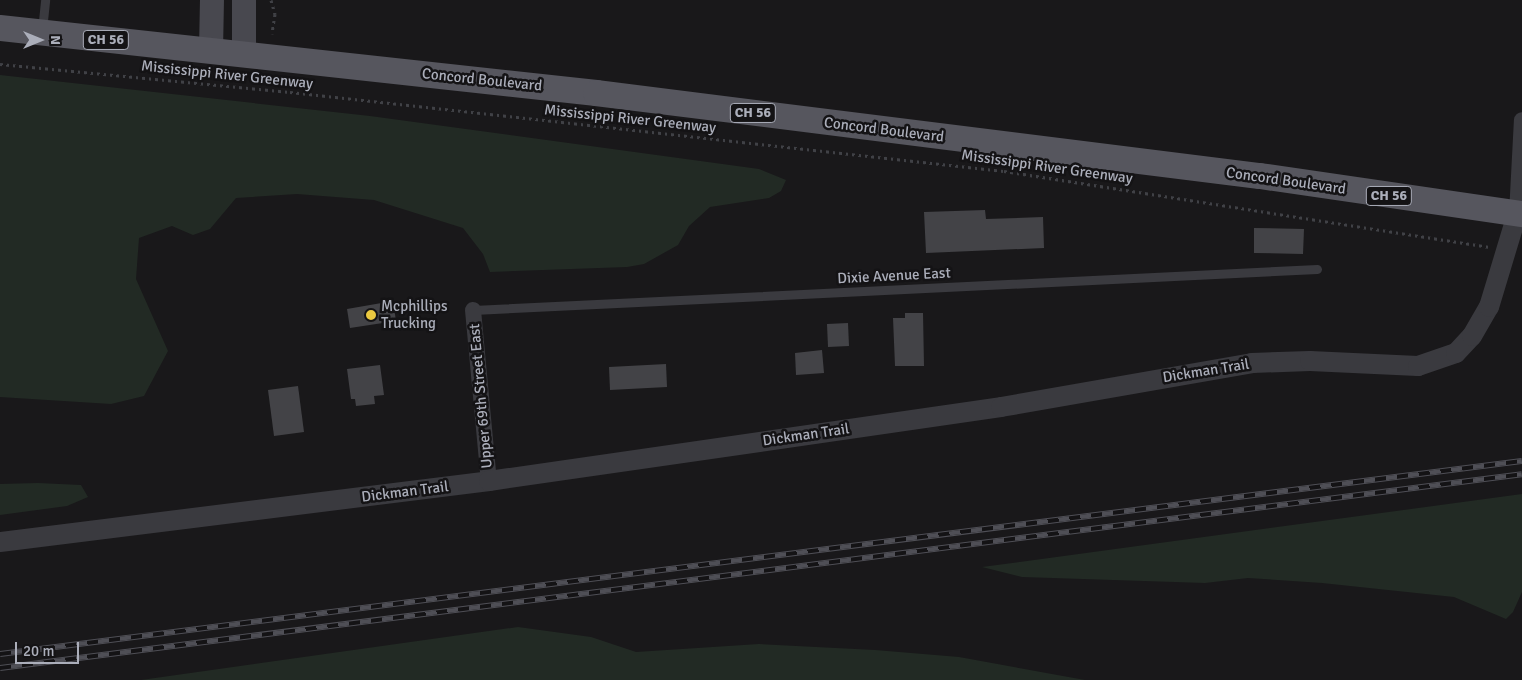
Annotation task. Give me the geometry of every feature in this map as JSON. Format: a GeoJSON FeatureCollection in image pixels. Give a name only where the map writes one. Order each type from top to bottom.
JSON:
{"type":"FeatureCollection","features":[{"type":"Feature","properties":{"kind":"main road"},"geometry":{"type":"LineString","coordinates":[[212,0],[212,51]]}},
{"type":"Feature","properties":{"kind":"main road"},"geometry":{"type":"LineString","coordinates":[[244,0],[244,54]]}},
{"type":"Feature","properties":{"kind":"main road","name":"CH 56"},"geometry":{"type":"LineString","coordinates":[[0,28],[244,54]]}},
{"type":"Feature","properties":{"kind":"main road","name":"Concord Boulevard"},"geometry":{"type":"LineString","coordinates":[[244,54],[596,93],[1260,176],[1520,214]]}},
{"type":"Feature","properties":{"kind":"street"},"geometry":{"type":"LineString","coordinates":[[1520,214],[1522,120]]}},
{"type":"Feature","properties":{"kind":"street","name":"Dickman Trail"},"geometry":{"type":"LineString","coordinates":[[0,542],[489,481],[1001,407],[1252,363],[1310,361],[1418,366],[1456,353],[1472,336],[1489,308],[1520,214]]}},
{"type":"Feature","properties":{"kind":"street","name":"Upper 69th Street East"},"geometry":{"type":"LineString","coordinates":[[473,310],[489,481]]}},
{"type":"Feature","properties":{"kind":"lane"},"geometry":{"type":"LineString","coordinates":[[42,33],[46,0]]}},
{"type":"Feature","properties":{"kind":"lane","name":"Dixie Avenue East"},"geometry":{"type":"LineString","coordinates":[[473,310],[1317,269]]}},
{"type":"Feature","properties":{"kind":"path","name":"Mississippi River Greenway"},"geometry":{"type":"LineString","coordinates":[[0,64],[290,92],[1004,171],[1508,251]]}},
{"type":"Feature","properties":{"kind":"shaded area"},"geometry":{"type":"Polygon","coordinates":[[[0,75],[370,116],[759,169],[786,180],[781,191],[769,198],[710,207],[689,226],[678,245],[644,264],[627,267],[490,272],[483,254],[463,228],[374,200],[297,194],[236,198],[210,229],[193,235],[172,226],[139,238],[136,279],[168,351],[144,396],[111,404],[0,397],[0,75]]]}},
{"type":"Feature","properties":{"kind":"shaded area"},"geometry":{"type":"Polygon","coordinates":[[[0,484],[81,485],[88,497],[67,506],[0,515],[0,484]]]}},
{"type":"Feature","properties":{"kind":"shaded area"},"geometry":{"type":"Polygon","coordinates":[[[1522,494],[1522,592],[1513,612],[1506,619],[1454,597],[1322,583],[1248,578],[1205,583],[1022,577],[982,567],[1522,494]]]}},
{"type":"Feature","properties":{"kind":"shaded area"},"geometry":{"type":"Polygon","coordinates":[[[518,627],[591,637],[636,652],[759,644],[875,650],[959,657],[1085,680],[141,680],[518,627]]]}},
{"type":"Feature","properties":{"kind":"building"},"geometry":{"type":"Polygon","coordinates":[[[985,210],[986,219],[1043,217],[1044,248],[926,253],[924,212],[985,210]]]}},
{"type":"Feature","properties":{"kind":"building"},"geometry":{"type":"Polygon","coordinates":[[[1254,228],[1304,229],[1303,254],[1254,253],[1254,228]]]}},
{"type":"Feature","properties":{"kind":"building","name":"Mcphillips Trucking"},"geometry":{"type":"Polygon","coordinates":[[[393,301],[396,321],[350,328],[347,309],[393,301]]]}},
{"type":"Feature","properties":{"kind":"building"},"geometry":{"type":"Polygon","coordinates":[[[905,313],[923,313],[924,366],[895,366],[893,318],[905,318],[905,313]]]}},
{"type":"Feature","properties":{"kind":"building"},"geometry":{"type":"Polygon","coordinates":[[[848,323],[849,346],[828,347],[827,324],[848,323]]]}},
{"type":"Feature","properties":{"kind":"building"},"geometry":{"type":"Polygon","coordinates":[[[822,350],[824,373],[796,375],[795,353],[822,350]]]}},
{"type":"Feature","properties":{"kind":"building"},"geometry":{"type":"Polygon","coordinates":[[[666,364],[667,387],[610,390],[609,367],[666,364]]]}},
{"type":"Feature","properties":{"kind":"building"},"geometry":{"type":"Polygon","coordinates":[[[380,365],[384,395],[374,396],[375,404],[356,406],[355,399],[351,399],[347,369],[380,365]]]}},
{"type":"Feature","properties":{"kind":"building"},"geometry":{"type":"Polygon","coordinates":[[[298,386],[304,432],[274,436],[268,390],[298,386]]]}},
{"type":"Feature","properties":{"kind":"railway"},"geometry":{"type":"LineString","coordinates":[[0,654],[1522,461]]}},
{"type":"Feature","properties":{"kind":"railway"},"geometry":{"type":"LineString","coordinates":[[0,668],[1522,474]]}},
{"type":"Feature","properties":{"kind":"place","name":"Mcphillips Trucking"},"geometry":{"type":"Point","coordinates":[371,315]}}]}
